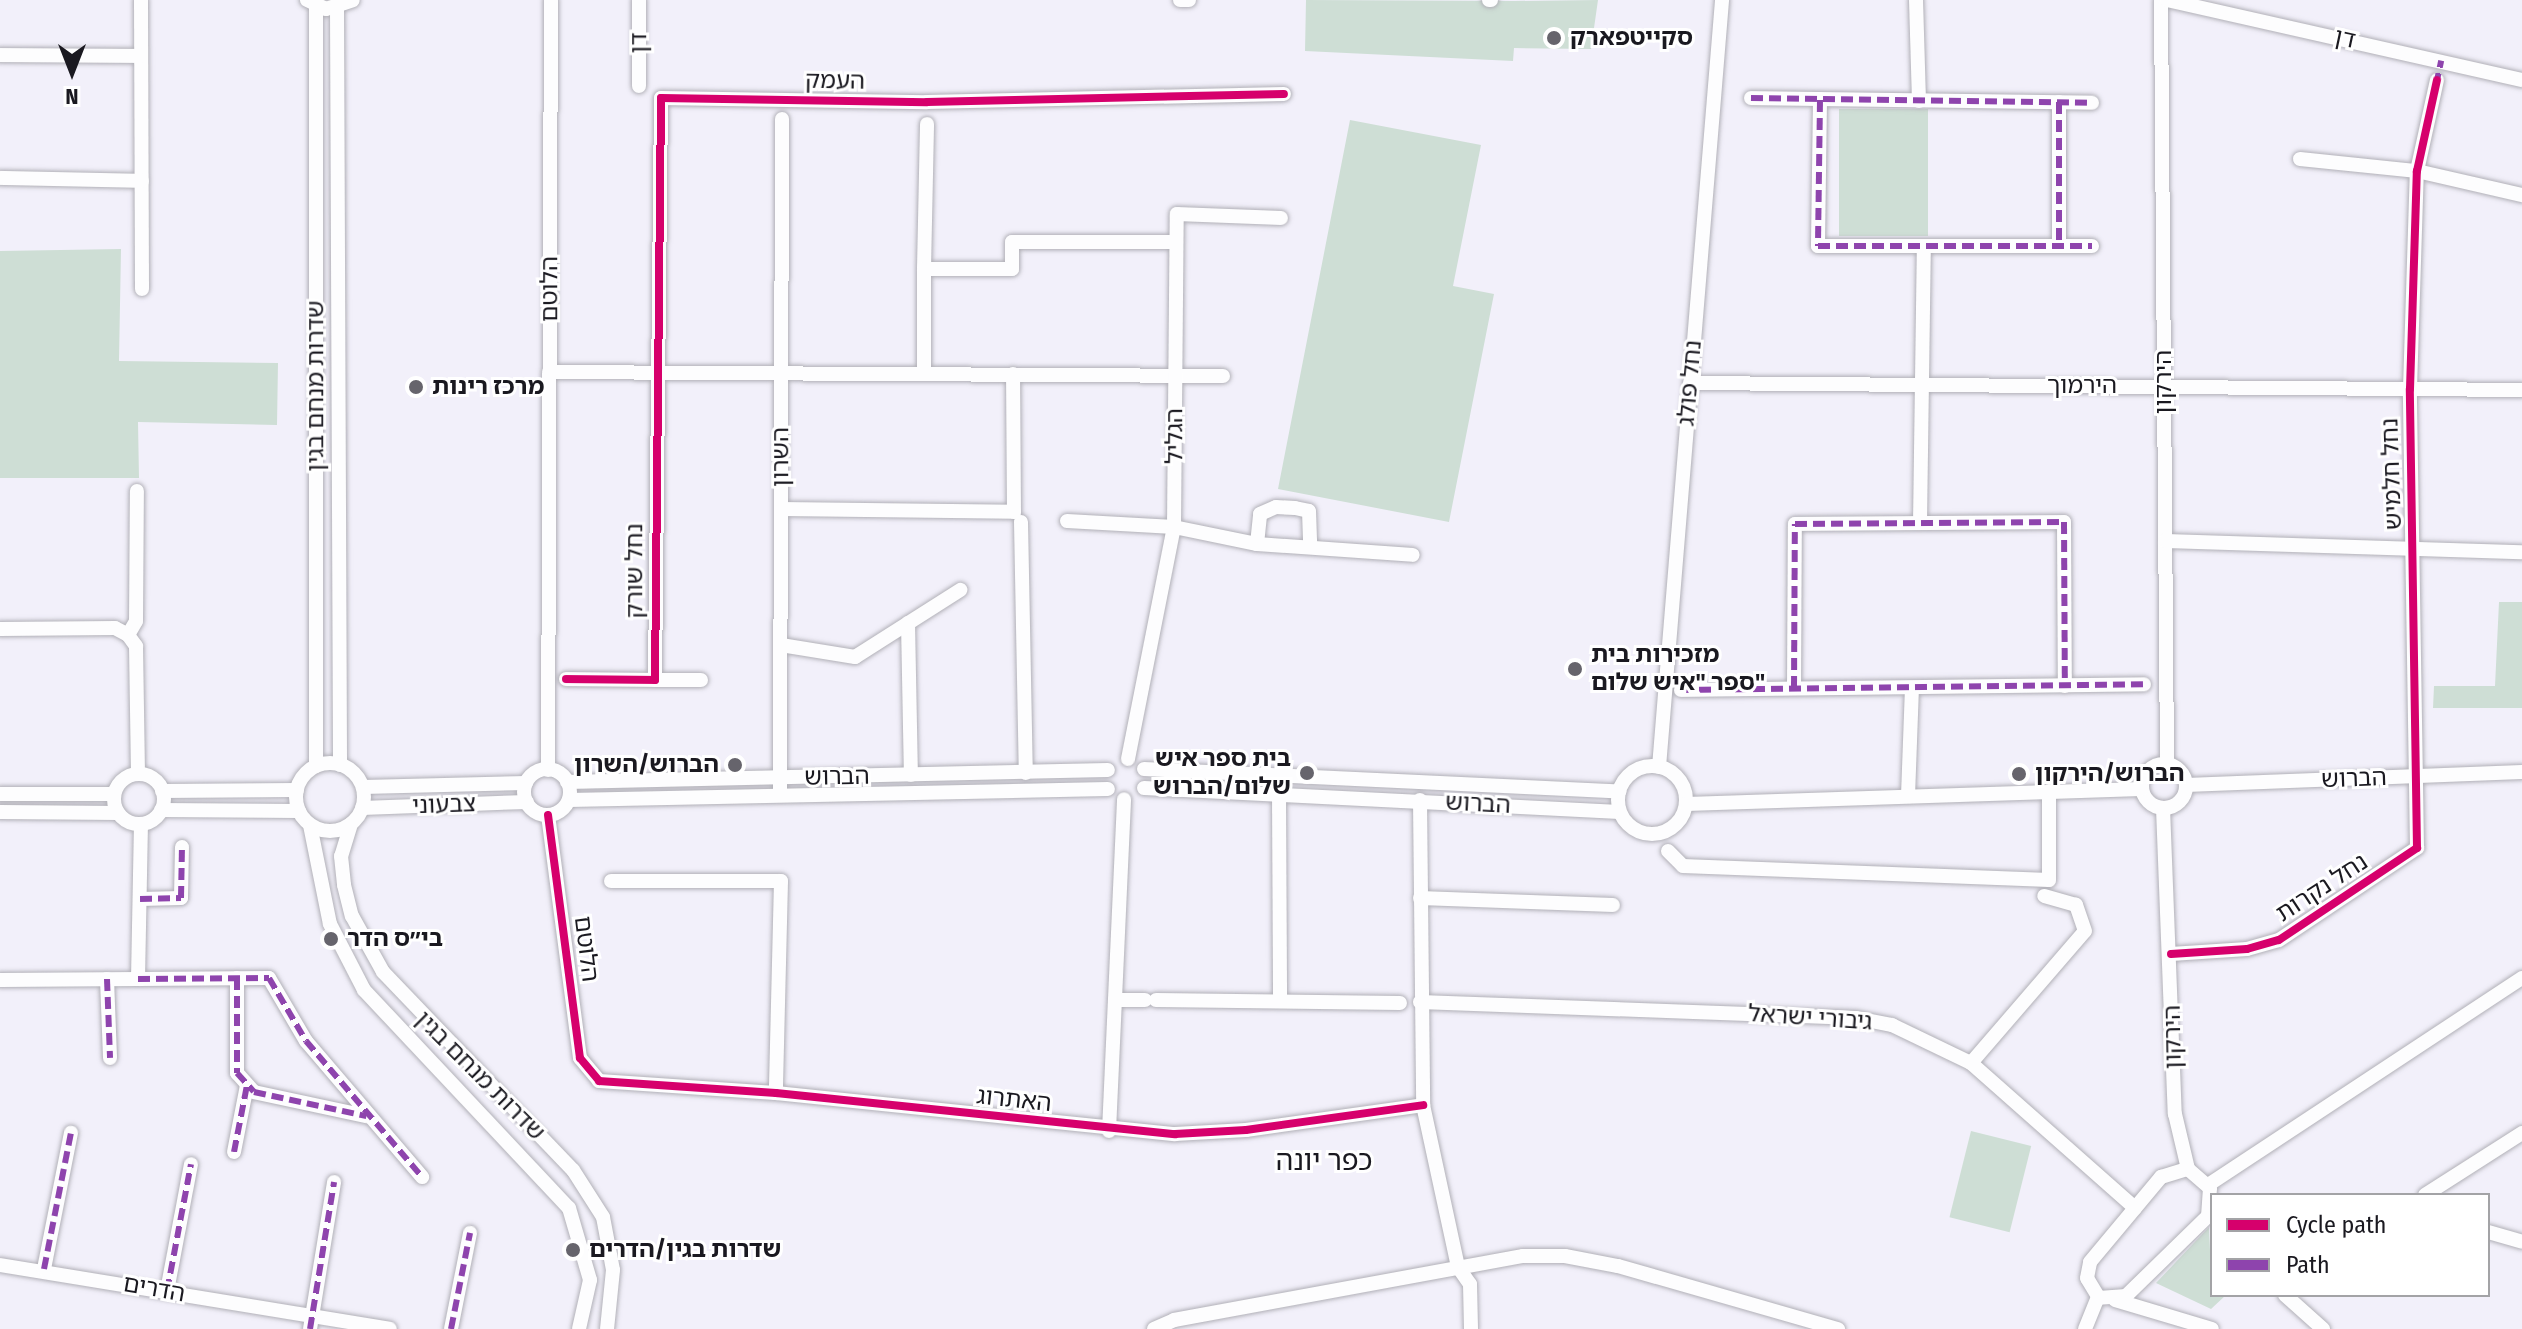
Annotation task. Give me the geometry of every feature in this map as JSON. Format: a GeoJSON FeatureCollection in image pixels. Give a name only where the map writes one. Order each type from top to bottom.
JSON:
{"type":"FeatureCollection","features":[{"type":"Feature","properties":{"kind":"street"},"geometry":{"type":"LineString","coordinates":[[141,0],[142,289]]}},
{"type":"Feature","properties":{"kind":"street"},"geometry":{"type":"LineString","coordinates":[[312,3],[337,9],[353,0]]}},
{"type":"Feature","properties":{"kind":"street","name":"הלוטם"},"geometry":{"type":"LineString","coordinates":[[548,770],[551,0]]}},
{"type":"Feature","properties":{"kind":"street","name":"דן"},"geometry":{"type":"LineString","coordinates":[[639,0],[639,86]]}},
{"type":"Feature","properties":{"kind":"street"},"geometry":{"type":"LineString","coordinates":[[1180,0],[1189,0]]}},
{"type":"Feature","properties":{"kind":"street","name":"נחל פולג"},"geometry":{"type":"LineString","coordinates":[[1659,767],[1722,0]]}},
{"type":"Feature","properties":{"kind":"street"},"geometry":{"type":"LineString","coordinates":[[1916,0],[1919,101]]}},
{"type":"Feature","properties":{"kind":"street","name":"דן"},"geometry":{"type":"LineString","coordinates":[[2164,0],[2522,80]]}},
{"type":"Feature","properties":{"kind":"street","name":"הירקון"},"geometry":{"type":"LineString","coordinates":[[2164,0],[2167,764]]}},
{"type":"Feature","properties":{"kind":"street","name":"שדרות מנחם בגין"},"geometry":{"type":"LineString","coordinates":[[312,3],[316,766]]}},
{"type":"Feature","properties":{"kind":"street","name":"שדרות מנחם בגין"},"geometry":{"type":"LineString","coordinates":[[337,9],[340,765]]}},
{"type":"Feature","properties":{"kind":"street"},"geometry":{"type":"LineString","coordinates":[[0,55],[141,56]]}},
{"type":"Feature","properties":{"kind":"street","name":"נחל חלמיש"},"geometry":{"type":"LineString","coordinates":[[2418,776],[2410,389],[2417,171],[2437,80]]}},
{"type":"Feature","properties":{"kind":"street","name":"העמק"},"geometry":{"type":"LineString","coordinates":[[657,373],[661,98],[927,102],[1284,94]]}},
{"type":"Feature","properties":{"kind":"street"},"geometry":{"type":"LineString","coordinates":[[1751,98],[2092,103]]}},
{"type":"Feature","properties":{"kind":"street"},"geometry":{"type":"LineString","coordinates":[[1820,100],[1818,246],[2092,246]]}},
{"type":"Feature","properties":{"kind":"street"},"geometry":{"type":"LineString","coordinates":[[2059,102],[2059,246]]}},
{"type":"Feature","properties":{"kind":"street","name":"השרון"},"geometry":{"type":"LineString","coordinates":[[780,795],[782,119]]}},
{"type":"Feature","properties":{"kind":"street"},"geometry":{"type":"LineString","coordinates":[[924,374],[927,124]]}},
{"type":"Feature","properties":{"kind":"street"},"geometry":{"type":"LineString","coordinates":[[2300,159],[2417,171],[2522,195]]}},
{"type":"Feature","properties":{"kind":"street"},"geometry":{"type":"LineString","coordinates":[[0,178],[142,181]]}},
{"type":"Feature","properties":{"kind":"street","name":"הגליל"},"geometry":{"type":"LineString","coordinates":[[1128,759],[1174,527],[1177,214],[1281,218]]}},
{"type":"Feature","properties":{"kind":"street"},"geometry":{"type":"LineString","coordinates":[[924,269],[1012,269],[1012,242],[1176,242]]}},
{"type":"Feature","properties":{"kind":"street"},"geometry":{"type":"LineString","coordinates":[[1920,523],[1924,247]]}},
{"type":"Feature","properties":{"kind":"street"},"geometry":{"type":"LineString","coordinates":[[549,372],[1223,376]]}},
{"type":"Feature","properties":{"kind":"street","name":"נחל שורק"},"geometry":{"type":"LineString","coordinates":[[655,680],[657,373]]}},
{"type":"Feature","properties":{"kind":"street"},"geometry":{"type":"LineString","coordinates":[[781,509],[1014,512],[1013,374]]}},
{"type":"Feature","properties":{"kind":"street","name":"הירמוך"},"geometry":{"type":"LineString","coordinates":[[1690,383],[2522,390]]}},
{"type":"Feature","properties":{"kind":"street"},"geometry":{"type":"LineString","coordinates":[[128,635],[136,621],[137,491]]}},
{"type":"Feature","properties":{"kind":"street"},"geometry":{"type":"LineString","coordinates":[[1257,544],[1260,514],[1276,507],[1295,508],[1309,511],[1310,547]]}},
{"type":"Feature","properties":{"kind":"street"},"geometry":{"type":"LineString","coordinates":[[1067,521],[1174,527],[1257,544],[1413,555]]}},
{"type":"Feature","properties":{"kind":"street"},"geometry":{"type":"LineString","coordinates":[[1021,522],[1026,773]]}},
{"type":"Feature","properties":{"kind":"street"},"geometry":{"type":"LineString","coordinates":[[1794,688],[1795,524],[1920,523],[2064,522],[2065,686]]}},
{"type":"Feature","properties":{"kind":"street"},"geometry":{"type":"LineString","coordinates":[[2165,541],[2522,552]]}},
{"type":"Feature","properties":{"kind":"street"},"geometry":{"type":"LineString","coordinates":[[781,645],[855,657],[960,590]]}},
{"type":"Feature","properties":{"kind":"street"},"geometry":{"type":"LineString","coordinates":[[908,623],[911,775]]}},
{"type":"Feature","properties":{"kind":"street"},"geometry":{"type":"LineString","coordinates":[[0,629],[115,628],[128,635],[136,646],[138,774]]}},
{"type":"Feature","properties":{"kind":"street"},"geometry":{"type":"LineString","coordinates":[[566,679],[701,680]]}},
{"type":"Feature","properties":{"kind":"street"},"geometry":{"type":"LineString","coordinates":[[1681,690],[2144,684]]}},
{"type":"Feature","properties":{"kind":"street"},"geometry":{"type":"LineString","coordinates":[[1908,796],[1912,688]]}},
{"type":"Feature","properties":{"kind":"street"},"geometry":{"type":"LineString","coordinates":[[1128,759],[1144,769],[1144,788],[1124,799],[1108,789],[1108,770],[1128,759]]}},
{"type":"Feature","properties":{"kind":"street"},"geometry":{"type":"LineString","coordinates":[[2167,764],[2180,771],[2186,785],[2177,804],[2163,808],[2149,803],[2142,789],[2148,771],[2167,764]]}},
{"type":"Feature","properties":{"kind":"street"},"geometry":{"type":"LineString","coordinates":[[340,765],[363,787],[362,808],[351,824],[331,831],[310,825],[299,811],[297,790],[316,766],[340,765]]}},
{"type":"Feature","properties":{"kind":"street"},"geometry":{"type":"LineString","coordinates":[[1659,767],[1682,783],[1686,804],[1676,824],[1656,834],[1634,829],[1619,812],[1619,791],[1630,774],[1659,767]]}},
{"type":"Feature","properties":{"kind":"street","name":"הברוש"},"geometry":{"type":"LineString","coordinates":[[1144,769],[1619,791]]}},
{"type":"Feature","properties":{"kind":"street"},"geometry":{"type":"LineString","coordinates":[[548,770],[567,782],[569,800],[548,815],[527,802],[526,783],[536,772],[548,770]]}},
{"type":"Feature","properties":{"kind":"street","name":"הברוש"},"geometry":{"type":"LineString","coordinates":[[567,782],[1108,770]]}},
{"type":"Feature","properties":{"kind":"street","name":"הברוש"},"geometry":{"type":"LineString","coordinates":[[2186,785],[2522,772]]}},
{"type":"Feature","properties":{"kind":"street"},"geometry":{"type":"LineString","coordinates":[[118,813],[114,794],[123,780],[138,774],[153,779],[162,791],[161,810]]}},
{"type":"Feature","properties":{"kind":"street","name":"נחל נקרות"},"geometry":{"type":"LineString","coordinates":[[2171,954],[2247,949],[2279,940],[2311,924],[2417,848],[2418,776]]}},
{"type":"Feature","properties":{"kind":"street","name":"צבעוני"},"geometry":{"type":"LineString","coordinates":[[363,787],[526,783]]}},
{"type":"Feature","properties":{"kind":"street","name":"הברוש"},"geometry":{"type":"LineString","coordinates":[[1144,788],[1619,812]]}},
{"type":"Feature","properties":{"kind":"street","name":"הברוש"},"geometry":{"type":"LineString","coordinates":[[569,800],[1108,789]]}},
{"type":"Feature","properties":{"kind":"street"},"geometry":{"type":"LineString","coordinates":[[1686,804],[2142,789]]}},
{"type":"Feature","properties":{"kind":"street"},"geometry":{"type":"LineString","coordinates":[[162,791],[297,790]]}},
{"type":"Feature","properties":{"kind":"street"},"geometry":{"type":"LineString","coordinates":[[1668,851],[1683,866],[2049,880],[2049,791]]}},
{"type":"Feature","properties":{"kind":"street"},"geometry":{"type":"LineString","coordinates":[[0,794],[114,794]]}},
{"type":"Feature","properties":{"kind":"street"},"geometry":{"type":"LineString","coordinates":[[1279,795],[1280,1001]]}},
{"type":"Feature","properties":{"kind":"street"},"geometry":{"type":"LineString","coordinates":[[1109,1131],[1124,799]]}},
{"type":"Feature","properties":{"kind":"street"},"geometry":{"type":"LineString","coordinates":[[1420,800],[1423,1105],[1458,1267],[1470,1284],[1471,1329]]}},
{"type":"Feature","properties":{"kind":"street","name":"צבעוני"},"geometry":{"type":"LineString","coordinates":[[362,808],[527,802]]}},
{"type":"Feature","properties":{"kind":"street","name":"הירקון"},"geometry":{"type":"LineString","coordinates":[[2163,808],[2175,1114],[2188,1169]]}},
{"type":"Feature","properties":{"kind":"street"},"geometry":{"type":"LineString","coordinates":[[141,824],[161,810],[299,811]]}},
{"type":"Feature","properties":{"kind":"street"},"geometry":{"type":"LineString","coordinates":[[0,812],[118,813],[141,824]]}},
{"type":"Feature","properties":{"kind":"street","name":"הלוטם"},"geometry":{"type":"LineString","coordinates":[[548,815],[580,1058],[599,1081]]}},
{"type":"Feature","properties":{"kind":"street"},"geometry":{"type":"LineString","coordinates":[[138,979],[141,824]]}},
{"type":"Feature","properties":{"kind":"street","name":"שדרות מנחם בגין"},"geometry":{"type":"LineString","coordinates":[[351,824],[341,856],[344,885],[352,916],[383,972],[573,1170],[603,1217],[613,1270],[607,1329]]}},
{"type":"Feature","properties":{"kind":"street","name":"שדרות מנחם בגין"},"geometry":{"type":"LineString","coordinates":[[310,825],[330,924],[364,990],[569,1208],[590,1280],[579,1329]]}},
{"type":"Feature","properties":{"kind":"street"},"geometry":{"type":"LineString","coordinates":[[140,899],[181,898],[182,847]]}},
{"type":"Feature","properties":{"kind":"street"},"geometry":{"type":"LineString","coordinates":[[611,881],[781,881],[776,1093]]}},
{"type":"Feature","properties":{"kind":"street"},"geometry":{"type":"LineString","coordinates":[[1971,1063],[2085,931],[2076,905],[2044,896]]}},
{"type":"Feature","properties":{"kind":"street"},"geometry":{"type":"LineString","coordinates":[[1420,898],[1613,905]]}},
{"type":"Feature","properties":{"kind":"street"},"geometry":{"type":"LineString","coordinates":[[237,978],[237,1073],[247,1085],[254,1092],[366,1116]]}},
{"type":"Feature","properties":{"kind":"street"},"geometry":{"type":"LineString","coordinates":[[0,980],[269,978],[306,1041],[366,1116],[422,1177]]}},
{"type":"Feature","properties":{"kind":"street"},"geometry":{"type":"LineString","coordinates":[[2208,1185],[2522,978]]}},
{"type":"Feature","properties":{"kind":"street"},"geometry":{"type":"LineString","coordinates":[[107,979],[110,1058]]}},
{"type":"Feature","properties":{"kind":"street"},"geometry":{"type":"LineString","coordinates":[[1116,1000],[1400,1003]]}},
{"type":"Feature","properties":{"kind":"street","name":"גיבורי ישראל"},"geometry":{"type":"LineString","coordinates":[[1420,1002],[1856,1018],[1918,1034],[1971,1063],[2135,1208]]}},
{"type":"Feature","properties":{"kind":"street","name":"האתרוג"},"geometry":{"type":"LineString","coordinates":[[599,1081],[776,1093],[1109,1131],[1246,1130],[1423,1105]]}},
{"type":"Feature","properties":{"kind":"street"},"geometry":{"type":"LineString","coordinates":[[234,1152],[247,1085]]}},
{"type":"Feature","properties":{"kind":"street"},"geometry":{"type":"LineString","coordinates":[[44,1269],[71,1133]]}},
{"type":"Feature","properties":{"kind":"street"},"geometry":{"type":"LineString","coordinates":[[2428,1193],[2522,1133]]}},
{"type":"Feature","properties":{"kind":"street"},"geometry":{"type":"LineString","coordinates":[[167,1291],[191,1164]]}},
{"type":"Feature","properties":{"kind":"street"},"geometry":{"type":"LineString","coordinates":[[2210,1195],[2208,1185],[2188,1169],[2161,1177],[2090,1262],[2087,1278],[2098,1296],[2212,1329]]}},
{"type":"Feature","properties":{"kind":"street"},"geometry":{"type":"LineString","coordinates":[[309,1322],[334,1182]]}},
{"type":"Feature","properties":{"kind":"street"},"geometry":{"type":"LineString","coordinates":[[2115,1300],[2126,1296],[2200,1225],[2210,1208]]}},
{"type":"Feature","properties":{"kind":"street"},"geometry":{"type":"LineString","coordinates":[[451,1329],[470,1233]]}},
{"type":"Feature","properties":{"kind":"street"},"geometry":{"type":"LineString","coordinates":[[2490,1233],[2522,1242]]}},
{"type":"Feature","properties":{"kind":"street"},"geometry":{"type":"LineString","coordinates":[[1154,1329],[1174,1320],[1523,1256],[1565,1256],[1618,1266],[1838,1329]]}},
{"type":"Feature","properties":{"kind":"street","name":"הדרים"},"geometry":{"type":"LineString","coordinates":[[0,1265],[44,1269],[167,1291],[309,1322],[390,1329]]}},
{"type":"Feature","properties":{"kind":"street"},"geometry":{"type":"LineString","coordinates":[[2085,1329],[2098,1296]]}},
{"type":"Feature","properties":{"kind":"street"},"geometry":{"type":"LineString","coordinates":[[2287,1297],[2323,1329]]}},
{"type":"Feature","properties":{"kind":"shaded area"},"geometry":{"type":"Polygon","coordinates":[[[1306,0],[1598,0],[1591,49],[1514,48],[1513,61],[1305,51],[1306,0]]]}},
{"type":"Feature","properties":{"kind":"shaded area"},"geometry":{"type":"Polygon","coordinates":[[[1839,109],[1928,109],[1928,236],[1839,236],[1839,109]]]}},
{"type":"Feature","properties":{"kind":"shaded area"},"geometry":{"type":"Polygon","coordinates":[[[1350,120],[1481,145],[1453,286],[1494,294],[1449,522],[1278,489],[1350,120]]]}},
{"type":"Feature","properties":{"kind":"shaded area"},"geometry":{"type":"Polygon","coordinates":[[[121,249],[119,361],[278,363],[277,425],[138,422],[139,478],[0,478],[0,251],[121,249]]]}},
{"type":"Feature","properties":{"kind":"shaded area"},"geometry":{"type":"Polygon","coordinates":[[[2499,602],[2522,602],[2522,708],[2433,708],[2434,686],[2495,686],[2499,602]]]}},
{"type":"Feature","properties":{"kind":"shaded area"},"geometry":{"type":"Polygon","coordinates":[[[1971,1131],[2031,1146],[2010,1232],[1949,1217],[1971,1131]]]}},
{"type":"Feature","properties":{"kind":"shaded area"},"geometry":{"type":"Polygon","coordinates":[[[2209,1227],[2210,1297],[2224,1297],[2211,1309],[2156,1283],[2209,1227]]]}},
{"type":"Feature","properties":{"kind":"marked path"},"geometry":{"type":"LineString","coordinates":[[2436,85],[2441,61]]}},
{"type":"Feature","properties":{"kind":"marked path"},"geometry":{"type":"LineString","coordinates":[[1751,98],[2092,103]]}},
{"type":"Feature","properties":{"kind":"marked path"},"geometry":{"type":"LineString","coordinates":[[1820,100],[1818,246],[2092,246]]}},
{"type":"Feature","properties":{"kind":"marked path"},"geometry":{"type":"LineString","coordinates":[[2059,102],[2059,246]]}},
{"type":"Feature","properties":{"kind":"marked path"},"geometry":{"type":"LineString","coordinates":[[1794,688],[1795,524],[2064,522],[2065,686]]}},
{"type":"Feature","properties":{"kind":"marked path"},"geometry":{"type":"LineString","coordinates":[[1681,690],[2144,684]]}},
{"type":"Feature","properties":{"kind":"marked path"},"geometry":{"type":"LineString","coordinates":[[140,899],[181,898],[182,847]]}},
{"type":"Feature","properties":{"kind":"marked path"},"geometry":{"type":"LineString","coordinates":[[237,978],[237,1073],[254,1092],[366,1116]]}},
{"type":"Feature","properties":{"kind":"marked path"},"geometry":{"type":"LineString","coordinates":[[138,979],[269,978],[306,1041],[422,1177]]}},
{"type":"Feature","properties":{"kind":"marked path"},"geometry":{"type":"LineString","coordinates":[[107,979],[110,1058]]}},
{"type":"Feature","properties":{"kind":"marked path"},"geometry":{"type":"LineString","coordinates":[[234,1152],[247,1085]]}},
{"type":"Feature","properties":{"kind":"marked path"},"geometry":{"type":"LineString","coordinates":[[44,1269],[71,1133]]}},
{"type":"Feature","properties":{"kind":"marked path"},"geometry":{"type":"LineString","coordinates":[[167,1291],[191,1164]]}},
{"type":"Feature","properties":{"kind":"marked path"},"geometry":{"type":"LineString","coordinates":[[310,1329],[334,1182]]}},
{"type":"Feature","properties":{"kind":"marked path"},"geometry":{"type":"LineString","coordinates":[[451,1329],[470,1233]]}},
{"type":"Feature","properties":{"kind":"cycle path"},"geometry":{"type":"LineString","coordinates":[[2171,954],[2247,949],[2279,940],[2417,848],[2410,389],[2417,171],[2437,80]]}},
{"type":"Feature","properties":{"kind":"cycle path"},"geometry":{"type":"LineString","coordinates":[[566,679],[655,680],[661,98],[927,102],[1284,94]]}},
{"type":"Feature","properties":{"kind":"cycle path"},"geometry":{"type":"LineString","coordinates":[[548,815],[580,1058],[599,1081],[776,1093],[1175,1134],[1246,1130],[1423,1105]]}},
{"type":"Feature","properties":{"kind":"place","name":"סקייטפארק"},"geometry":{"type":"Point","coordinates":[1554,38]}},
{"type":"Feature","properties":{"kind":"place","name":"מרכז רינות"},"geometry":{"type":"Point","coordinates":[416,387]}},
{"type":"Feature","properties":{"kind":"place","name":"מזכירות בית ספר \"איש שלום\""},"geometry":{"type":"Point","coordinates":[1575,669]}},
{"type":"Feature","properties":{"kind":"place","name":"הברוש/השרון"},"geometry":{"type":"Point","coordinates":[735,765]}},
{"type":"Feature","properties":{"kind":"place","name":"בית ספר איש שלום/הברוש"},"geometry":{"type":"Point","coordinates":[1307,773]}},
{"type":"Feature","properties":{"kind":"place","name":"הברוש/הירקון"},"geometry":{"type":"Point","coordinates":[2019,774]}},
{"type":"Feature","properties":{"kind":"place","name":"בי״ס הדר"},"geometry":{"type":"Point","coordinates":[331,939]}},
{"type":"Feature","properties":{"kind":"place","name":"שדרות בגין/הדרים"},"geometry":{"type":"Point","coordinates":[573,1250]}},
{"type":"Feature","properties":{"kind":"district","name":"כפר יונה"},"geometry":{"type":"Point","coordinates":[1324,1161]}}]}
